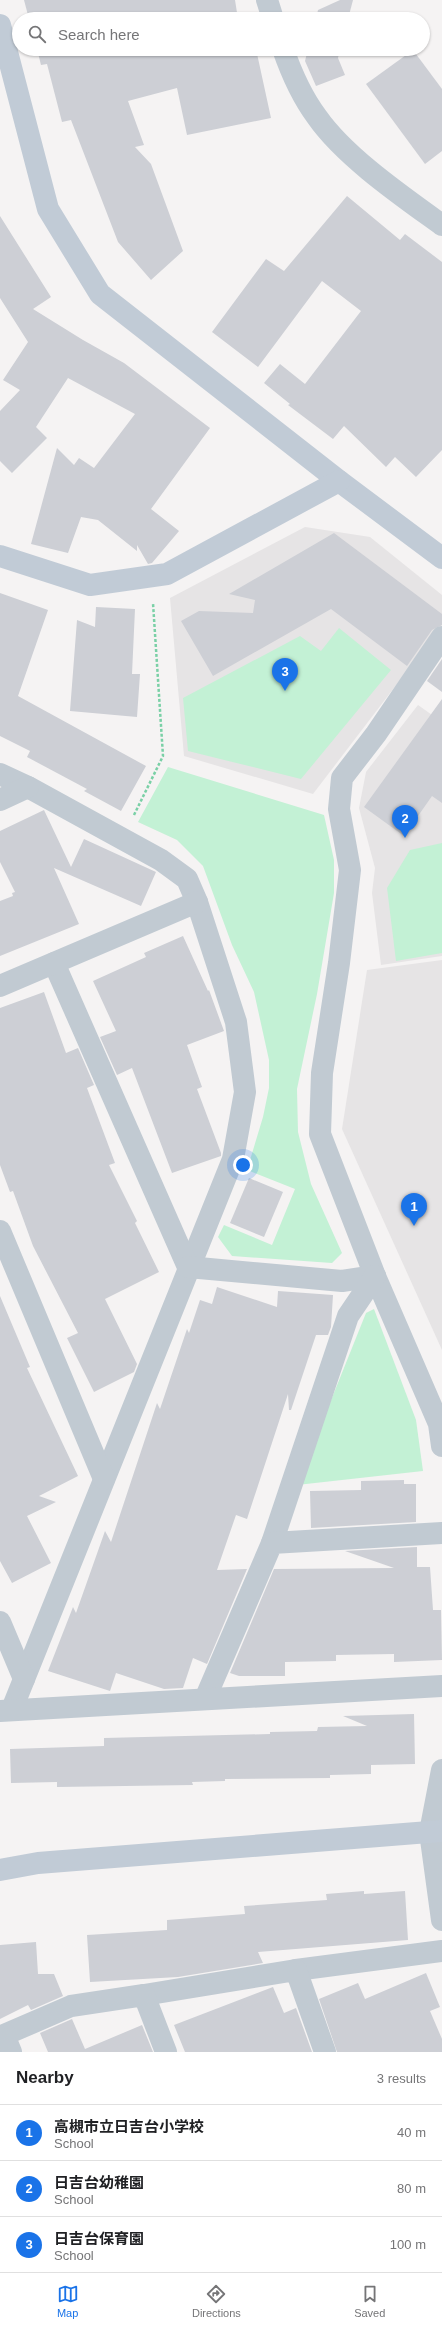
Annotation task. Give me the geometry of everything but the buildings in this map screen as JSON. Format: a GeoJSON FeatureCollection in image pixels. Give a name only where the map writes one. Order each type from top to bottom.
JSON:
{"type":"FeatureCollection","features":[{"type":"Feature","properties":{"kind":"street"},"geometry":{"type":"LineString","coordinates":[[267,0],[270,12]]}},
{"type":"Feature","properties":{"kind":"street"},"geometry":{"type":"LineString","coordinates":[[0,25],[48,209],[100,294],[339,481],[442,558]]}},
{"type":"Feature","properties":{"kind":"street"},"geometry":{"type":"LineString","coordinates":[[286,56],[291,70],[317,118],[350,154],[442,225]]}},
{"type":"Feature","properties":{"kind":"street"},"geometry":{"type":"LineString","coordinates":[[0,556],[90,585],[168,574],[339,481]]}},
{"type":"Feature","properties":{"kind":"street"},"geometry":{"type":"LineString","coordinates":[[442,637],[376,734],[342,778],[338,809],[350,870],[339,963],[322,1073],[320,1134],[375,1276],[439,1424],[442,1446]]}},
{"type":"Feature","properties":{"kind":"street"},"geometry":{"type":"LineString","coordinates":[[0,774],[28,787],[122,838],[161,860],[187,879],[197,902],[236,1022],[245,1092],[233,1159],[188,1267],[24,1679],[6,1710]]}},
{"type":"Feature","properties":{"kind":"street"},"geometry":{"type":"LineString","coordinates":[[0,800],[28,787]]}},
{"type":"Feature","properties":{"kind":"street"},"geometry":{"type":"LineString","coordinates":[[0,986],[197,902]]}},
{"type":"Feature","properties":{"kind":"street"},"geometry":{"type":"LineString","coordinates":[[54,963],[188,1267]]}},
{"type":"Feature","properties":{"kind":"street"},"geometry":{"type":"LineString","coordinates":[[0,1231],[104,1479]]}},
{"type":"Feature","properties":{"kind":"street"},"geometry":{"type":"LineString","coordinates":[[188,1267],[342,1282],[375,1276]]}},
{"type":"Feature","properties":{"kind":"street"},"geometry":{"type":"LineString","coordinates":[[205,1699],[272,1543],[348,1316],[375,1276]]}},
{"type":"Feature","properties":{"kind":"street"},"geometry":{"type":"LineString","coordinates":[[272,1543],[442,1533]]}},
{"type":"Feature","properties":{"kind":"street"},"geometry":{"type":"LineString","coordinates":[[0,1622],[24,1679]]}},
{"type":"Feature","properties":{"kind":"street"},"geometry":{"type":"LineString","coordinates":[[6,1710],[442,1686]]}},
{"type":"Feature","properties":{"kind":"street"},"geometry":{"type":"LineString","coordinates":[[442,1770],[436,1831],[442,1920]]}},
{"type":"Feature","properties":{"kind":"street"},"geometry":{"type":"LineString","coordinates":[[0,1870],[46,1862],[436,1831]]}},
{"type":"Feature","properties":{"kind":"street"},"geometry":{"type":"LineString","coordinates":[[11,2052],[4,2035],[71,2006],[296,1970],[442,1951]]}},
{"type":"Feature","properties":{"kind":"street"},"geometry":{"type":"LineString","coordinates":[[296,1970],[325,2052]]}},
{"type":"Feature","properties":{"kind":"street"},"geometry":{"type":"LineString","coordinates":[[144,1995],[166,2052]]}},
{"type":"Feature","properties":{"kind":"path"},"geometry":{"type":"LineString","coordinates":[[122,838],[163,756],[152,577]]}},
{"type":"Feature","properties":{"kind":"shaded area"},"geometry":{"type":"Polygon","coordinates":[[[305,527],[370,537],[442,595],[442,625],[313,794],[184,756],[170,598],[305,527]]]}},
{"type":"Feature","properties":{"kind":"shaded area"},"geometry":{"type":"Polygon","coordinates":[[[418,705],[442,722],[442,956],[381,965],[372,893],[375,868],[359,808],[366,772],[418,705]]]}},
{"type":"Feature","properties":{"kind":"shaded area"},"geometry":{"type":"Polygon","coordinates":[[[442,960],[442,1350],[342,1129],[367,970],[442,960]]]}},
{"type":"Feature","properties":{"kind":"green space"},"geometry":{"type":"Polygon","coordinates":[[[339,628],[391,670],[301,779],[188,751],[183,698],[300,636],[321,651],[339,628]]]}},
{"type":"Feature","properties":{"kind":"green space"},"geometry":{"type":"Polygon","coordinates":[[[168,767],[324,815],[334,860],[334,893],[317,994],[297,1089],[298,1132],[311,1184],[342,1253],[332,1263],[232,1256],[218,1237],[224,1225],[272,1245],[295,1189],[247,1170],[263,1117],[269,1088],[269,1060],[254,992],[232,945],[203,866],[177,840],[138,822],[168,767]]]}},
{"type":"Feature","properties":{"kind":"green space"},"geometry":{"type":"Polygon","coordinates":[[[442,843],[442,953],[396,961],[387,888],[410,850],[442,843]]]}},
{"type":"Feature","properties":{"kind":"green space"},"geometry":{"type":"Polygon","coordinates":[[[374,1309],[416,1420],[423,1471],[297,1485],[366,1313],[374,1309]]]}},
{"type":"Feature","properties":{"kind":"place","name":"日吉台保育園"},"geometry":{"type":"Point","coordinates":[285,691]}},
{"type":"Feature","properties":{"kind":"place","name":"日吉台幼稚園"},"geometry":{"type":"Point","coordinates":[405,838]}},
{"type":"Feature","properties":{"kind":"place","name":"高槻市立日吉台小学校"},"geometry":{"type":"Point","coordinates":[414,1226]}}]}
